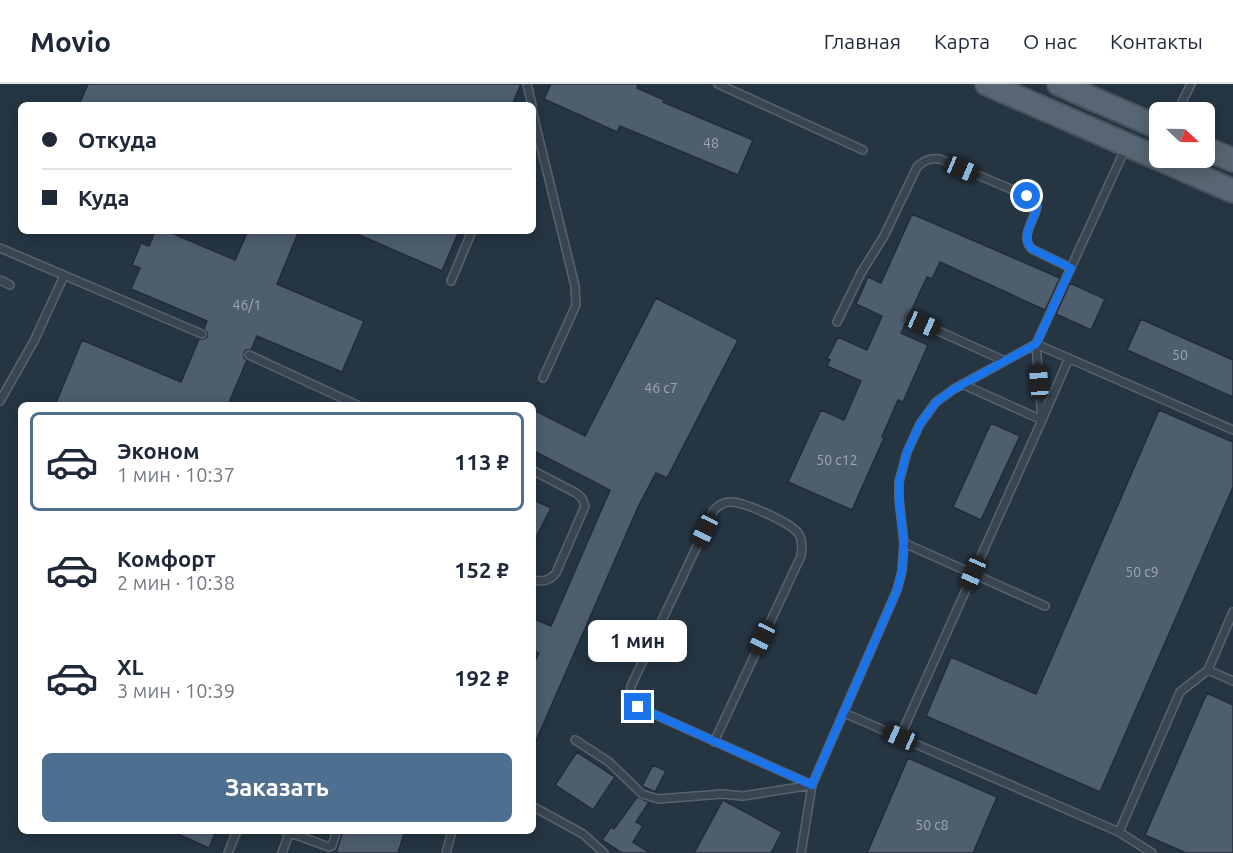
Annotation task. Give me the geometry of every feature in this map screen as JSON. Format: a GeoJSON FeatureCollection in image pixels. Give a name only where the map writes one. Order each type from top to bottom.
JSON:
{"type":"FeatureCollection","features":[{"type":"Feature","properties":{"kind":"main road"},"geometry":{"type":"LineString","coordinates":[[987,84],[1233,191]]}},
{"type":"Feature","properties":{"kind":"main road"},"geometry":{"type":"LineString","coordinates":[[1059,84],[1149,123]]}},
{"type":"Feature","properties":{"kind":"main road"},"geometry":{"type":"LineString","coordinates":[[1215,153],[1233,160]]}},
{"type":"Feature","properties":{"kind":"lane"},"geometry":{"type":"LineString","coordinates":[[527,84],[530,102]]}},
{"type":"Feature","properties":{"kind":"lane"},"geometry":{"type":"LineString","coordinates":[[718,84],[863,150]]}},
{"type":"Feature","properties":{"kind":"lane"},"geometry":{"type":"LineString","coordinates":[[1182,102],[1191,84]]}},
{"type":"Feature","properties":{"kind":"lane"},"geometry":{"type":"LineString","coordinates":[[536,126],[575,286],[576,304],[543,378]]}},
{"type":"Feature","properties":{"kind":"lane"},"geometry":{"type":"LineString","coordinates":[[1042,420],[1036,344],[1127,145]]}},
{"type":"Feature","properties":{"kind":"lane"},"geometry":{"type":"LineString","coordinates":[[837,322],[861,273],[884,236],[917,167],[931,158],[940,159],[1034,201],[1037,206],[1025,238],[1027,245],[1071,268]]}},
{"type":"Feature","properties":{"kind":"lane"},"geometry":{"type":"LineString","coordinates":[[451,280],[471,234]]}},
{"type":"Feature","properties":{"kind":"lane"},"geometry":{"type":"LineString","coordinates":[[0,248],[201,334]]}},
{"type":"Feature","properties":{"kind":"lane"},"geometry":{"type":"LineString","coordinates":[[0,401],[34,341],[64,276]]}},
{"type":"Feature","properties":{"kind":"lane"},"geometry":{"type":"LineString","coordinates":[[0,280],[10,285]]}},
{"type":"Feature","properties":{"kind":"lane"},"geometry":{"type":"LineString","coordinates":[[923,324],[1005,361]]}},
{"type":"Feature","properties":{"kind":"lane"},"geometry":{"type":"LineString","coordinates":[[1036,344],[1233,430]]}},
{"type":"Feature","properties":{"kind":"lane"},"geometry":{"type":"LineString","coordinates":[[801,853],[812,785],[897,590],[902,570],[904,543],[899,482],[907,452],[926,413],[936,402],[962,384],[1036,344]]}},
{"type":"Feature","properties":{"kind":"lane"},"geometry":{"type":"LineString","coordinates":[[249,355],[351,402]]}},
{"type":"Feature","properties":{"kind":"lane"},"geometry":{"type":"LineString","coordinates":[[900,737],[1069,358]]}},
{"type":"Feature","properties":{"kind":"lane"},"geometry":{"type":"LineString","coordinates":[[962,384],[1042,420]]}},
{"type":"Feature","properties":{"kind":"lane"},"geometry":{"type":"LineString","coordinates":[[536,472],[576,493],[582,498],[585,506],[556,573],[550,580],[536,581]]}},
{"type":"Feature","properties":{"kind":"lane"},"geometry":{"type":"LineString","coordinates":[[714,742],[801,556],[802,543],[793,527],[741,503],[729,501],[720,504],[714,510],[631,686],[630,695],[638,707],[714,742],[812,785]]}},
{"type":"Feature","properties":{"kind":"lane"},"geometry":{"type":"LineString","coordinates":[[904,543],[1045,606]]}},
{"type":"Feature","properties":{"kind":"lane"},"geometry":{"type":"LineString","coordinates":[[1119,832],[1180,692],[1208,670],[1233,612]]}},
{"type":"Feature","properties":{"kind":"lane"},"geometry":{"type":"LineString","coordinates":[[1208,670],[1233,681]]}},
{"type":"Feature","properties":{"kind":"lane"},"geometry":{"type":"LineString","coordinates":[[844,713],[1119,832],[1152,853]]}},
{"type":"Feature","properties":{"kind":"lane"},"geometry":{"type":"LineString","coordinates":[[575,740],[619,770],[642,794],[658,799],[722,794],[743,796],[812,785]]}},
{"type":"Feature","properties":{"kind":"lane"},"geometry":{"type":"LineString","coordinates":[[536,808],[583,834],[604,853]]}},
{"type":"Feature","properties":{"kind":"lane"},"geometry":{"type":"LineString","coordinates":[[228,853],[236,834]]}},
{"type":"Feature","properties":{"kind":"lane"},"geometry":{"type":"LineString","coordinates":[[282,853],[287,834]]}},
{"type":"Feature","properties":{"kind":"lane"},"geometry":{"type":"LineString","coordinates":[[293,834],[329,847],[332,846],[336,834]]}},
{"type":"Feature","properties":{"kind":"lane"},"geometry":{"type":"LineString","coordinates":[[446,853],[451,834]]}},
{"type":"Feature","properties":{"kind":"building"},"geometry":{"type":"Polygon","coordinates":[[[88,84],[521,84],[513,102],[80,102],[88,84]]]}},
{"type":"Feature","properties":{"kind":"building"},"geometry":{"type":"Polygon","coordinates":[[[551,84],[638,84],[637,88],[664,100],[663,102],[753,140],[738,175],[620,126],[617,132],[544,99],[551,84]]]}},
{"type":"Feature","properties":{"kind":"building"},"geometry":{"type":"Polygon","coordinates":[[[912,214],[1060,278],[1045,310],[940,262],[932,279],[927,277],[901,333],[928,345],[903,402],[898,400],[852,510],[788,482],[821,410],[844,420],[861,381],[827,366],[830,360],[827,359],[838,337],[867,350],[882,316],[856,304],[868,277],[881,283],[912,214]]]}},
{"type":"Feature","properties":{"kind":"building"},"geometry":{"type":"Polygon","coordinates":[[[154,234],[174,234],[235,260],[247,234],[298,234],[277,284],[364,321],[342,372],[257,336],[251,350],[246,350],[244,353],[244,358],[247,360],[229,402],[56,402],[82,340],[181,382],[199,339],[207,337],[204,329],[207,321],[131,289],[140,268],[132,265],[141,243],[149,246],[154,234]]]}},
{"type":"Feature","properties":{"kind":"building"},"geometry":{"type":"Polygon","coordinates":[[[357,234],[458,234],[442,271],[357,234]]]}},
{"type":"Feature","properties":{"kind":"building"},"geometry":{"type":"Polygon","coordinates":[[[1070,283],[1105,299],[1091,330],[1056,314],[1070,283]]]}},
{"type":"Feature","properties":{"kind":"building"},"geometry":{"type":"Polygon","coordinates":[[[656,298],[738,340],[667,478],[656,473],[639,505],[536,741],[536,659],[539,653],[536,652],[536,620],[551,626],[610,490],[536,452],[536,411],[585,436],[656,298]]]}},
{"type":"Feature","properties":{"kind":"building"},"geometry":{"type":"Polygon","coordinates":[[[1141,319],[1233,360],[1233,397],[1127,350],[1141,319]]]}},
{"type":"Feature","properties":{"kind":"building"},"geometry":{"type":"Polygon","coordinates":[[[1159,410],[1233,442],[1233,487],[1100,792],[926,716],[951,657],[1036,694],[1159,410]]]}},
{"type":"Feature","properties":{"kind":"building"},"geometry":{"type":"Polygon","coordinates":[[[991,423],[1020,436],[981,520],[953,507],[991,423]]]}},
{"type":"Feature","properties":{"kind":"building"},"geometry":{"type":"Polygon","coordinates":[[[536,501],[551,508],[536,537],[536,501]]]}},
{"type":"Feature","properties":{"kind":"building"},"geometry":{"type":"Polygon","coordinates":[[[1207,693],[1233,705],[1233,853],[1186,853],[1145,835],[1207,693]]]}},
{"type":"Feature","properties":{"kind":"building"},"geometry":{"type":"Polygon","coordinates":[[[577,752],[615,777],[593,810],[555,785],[577,752]]]}},
{"type":"Feature","properties":{"kind":"building"},"geometry":{"type":"Polygon","coordinates":[[[908,758],[997,797],[973,853],[867,853],[908,758]]]}},
{"type":"Feature","properties":{"kind":"building"},"geometry":{"type":"Polygon","coordinates":[[[653,765],[666,771],[655,792],[642,786],[653,765]]]}},
{"type":"Feature","properties":{"kind":"building"},"geometry":{"type":"Polygon","coordinates":[[[637,797],[649,802],[636,822],[643,826],[633,842],[650,853],[622,853],[602,840],[611,827],[614,829],[637,797]]]}},
{"type":"Feature","properties":{"kind":"building"},"geometry":{"type":"Polygon","coordinates":[[[723,800],[782,832],[771,853],[694,853],[723,800]]]}},
{"type":"Feature","properties":{"kind":"building"},"geometry":{"type":"Polygon","coordinates":[[[178,834],[215,834],[209,848],[178,834]]]}},
{"type":"Feature","properties":{"kind":"building"},"geometry":{"type":"Polygon","coordinates":[[[342,834],[404,834],[398,853],[336,853],[342,834]]]}},
{"type":"Feature","properties":{"kind":"route"},"geometry":{"type":"LineString","coordinates":[[638,707],[812,785],[897,590],[902,570],[904,543],[899,482],[907,452],[920,424],[936,402],[954,389],[1036,344],[1071,268],[1027,245],[1025,238],[1037,206],[1027,196]]}}]}
